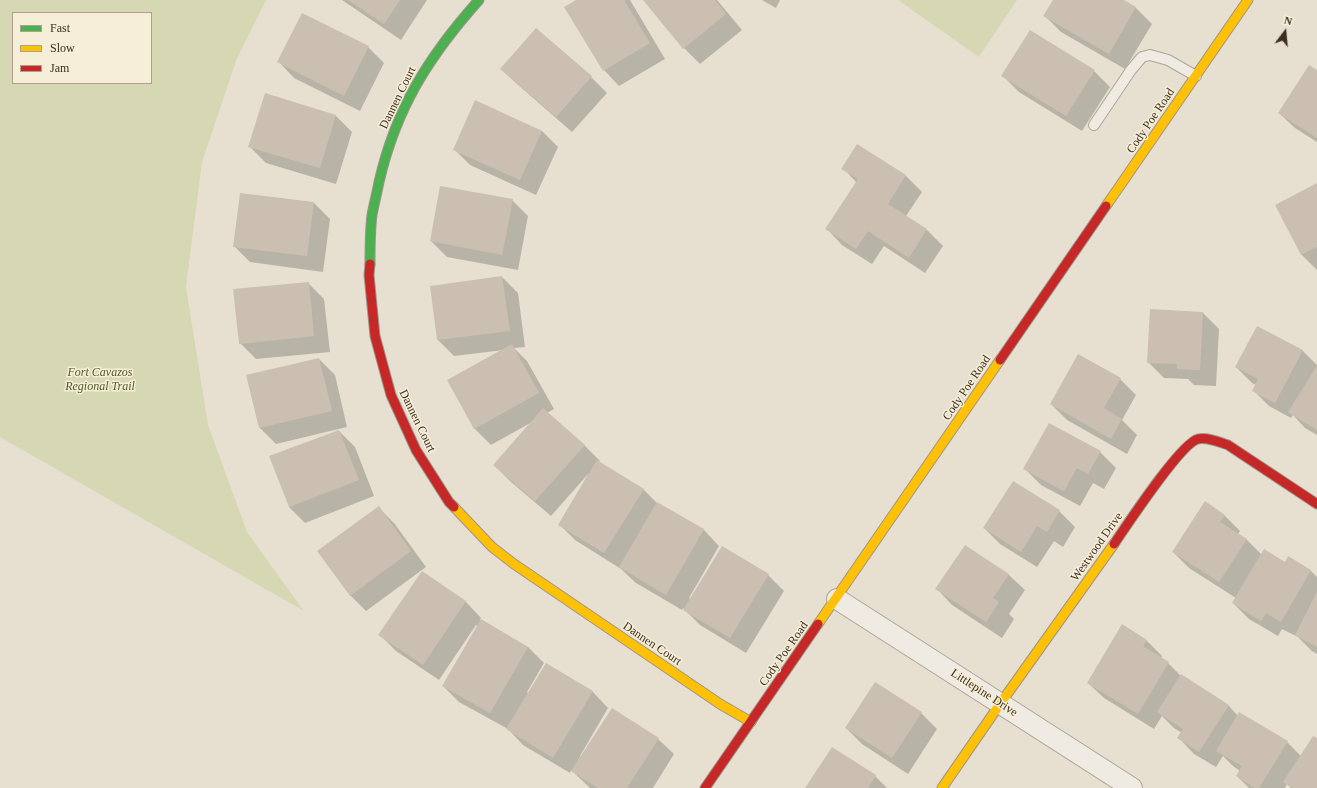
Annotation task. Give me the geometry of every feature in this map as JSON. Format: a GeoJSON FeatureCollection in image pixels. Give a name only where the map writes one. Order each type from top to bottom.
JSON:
{"type":"FeatureCollection","features":[{"type":"Feature","properties":{"kind":"street","name":"Dannen Court"},"geometry":{"type":"LineString","coordinates":[[479,0],[447,36],[420,77],[408,99],[385,156],[376,189],[369,237],[368,281],[370,308],[375,337],[387,386],[401,421],[426,468],[469,524],[492,547],[542,585],[720,704],[751,722]]}},
{"type":"Feature","properties":{"kind":"street","name":"Cody Poe Road"},"geometry":{"type":"LineString","coordinates":[[705,788],[837,599],[1248,0]]}},
{"type":"Feature","properties":{"kind":"street","name":"Westwood Drive"},"geometry":{"type":"LineString","coordinates":[[942,788],[1174,460],[1188,445],[1198,440],[1211,440],[1228,445],[1317,504]]}},
{"type":"Feature","properties":{"kind":"street","name":"Littlepine Drive"},"geometry":{"type":"LineString","coordinates":[[837,599],[1132,788]]}},
{"type":"Feature","properties":{"kind":"lane"},"geometry":{"type":"LineString","coordinates":[[1094,125],[1131,70],[1142,57],[1150,55],[1168,60],[1196,76]]}},
{"type":"Feature","properties":{"kind":"green space","name":"Fort Cavazos Regional Trail"},"geometry":{"type":"Polygon","coordinates":[[[0,0],[266,0],[237,58],[202,162],[186,287],[208,425],[247,532],[304,611],[0,437],[0,0]]]}},
{"type":"Feature","properties":{"kind":"green space"},"geometry":{"type":"Polygon","coordinates":[[[898,0],[1017,0],[979,57],[898,0]]]}},
{"type":"Feature","properties":{"kind":"building"},"geometry":{"type":"Polygon","coordinates":[[[348,0],[400,0],[384,24],[348,0]]]}},
{"type":"Feature","properties":{"kind":"building"},"geometry":{"type":"Polygon","coordinates":[[[576,0],[624,0],[650,43],[603,71],[564,7],[576,0]]]}},
{"type":"Feature","properties":{"kind":"building"},"geometry":{"type":"Polygon","coordinates":[[[643,0],[715,0],[726,14],[683,49],[643,0]]]}},
{"type":"Feature","properties":{"kind":"building"},"geometry":{"type":"Polygon","coordinates":[[[1053,0],[1124,0],[1136,7],[1109,54],[1043,16],[1053,0]]]}},
{"type":"Feature","properties":{"kind":"building"},"geometry":{"type":"Polygon","coordinates":[[[302,13],[369,46],[344,96],[277,62],[302,13]]]}},
{"type":"Feature","properties":{"kind":"building"},"geometry":{"type":"Polygon","coordinates":[[[536,28],[592,76],[556,117],[500,69],[536,28]]]}},
{"type":"Feature","properties":{"kind":"building"},"geometry":{"type":"Polygon","coordinates":[[[1030,30],[1095,70],[1066,116],[1001,76],[1030,30]]]}},
{"type":"Feature","properties":{"kind":"building"},"geometry":{"type":"Polygon","coordinates":[[[1309,65],[1317,70],[1317,138],[1278,113],[1309,65]]]}},
{"type":"Feature","properties":{"kind":"building"},"geometry":{"type":"Polygon","coordinates":[[[265,93],[336,115],[320,168],[248,147],[265,93]]]}},
{"type":"Feature","properties":{"kind":"building"},"geometry":{"type":"Polygon","coordinates":[[[475,100],[542,131],[520,180],[453,150],[475,100]]]}},
{"type":"Feature","properties":{"kind":"building"},"geometry":{"type":"Polygon","coordinates":[[[857,144],[906,175],[888,204],[927,229],[909,258],[868,231],[856,249],[825,229],[858,179],[841,169],[857,144]]]}},
{"type":"Feature","properties":{"kind":"building"},"geometry":{"type":"Polygon","coordinates":[[[1317,183],[1317,247],[1301,255],[1275,205],[1317,183]]]}},
{"type":"Feature","properties":{"kind":"building"},"geometry":{"type":"Polygon","coordinates":[[[440,186],[513,199],[502,255],[430,241],[440,186]]]}},
{"type":"Feature","properties":{"kind":"building"},"geometry":{"type":"Polygon","coordinates":[[[240,193],[314,202],[307,256],[233,247],[240,193]]]}},
{"type":"Feature","properties":{"kind":"building"},"geometry":{"type":"Polygon","coordinates":[[[502,276],[510,331],[437,340],[430,286],[502,276]]]}},
{"type":"Feature","properties":{"kind":"building"},"geometry":{"type":"Polygon","coordinates":[[[309,282],[314,336],[239,344],[233,289],[309,282]]]}},
{"type":"Feature","properties":{"kind":"building"},"geometry":{"type":"Polygon","coordinates":[[[1150,309],[1203,312],[1200,370],[1177,369],[1177,364],[1147,363],[1150,309]]]}},
{"type":"Feature","properties":{"kind":"building"},"geometry":{"type":"Polygon","coordinates":[[[1257,326],[1303,350],[1275,403],[1252,391],[1258,379],[1235,367],[1257,326]]]}},
{"type":"Feature","properties":{"kind":"building"},"geometry":{"type":"Polygon","coordinates":[[[512,344],[539,393],[474,429],[447,380],[512,344]]]}},
{"type":"Feature","properties":{"kind":"building"},"geometry":{"type":"Polygon","coordinates":[[[1078,354],[1121,378],[1104,408],[1122,419],[1111,439],[1050,404],[1078,354]]]}},
{"type":"Feature","properties":{"kind":"building"},"geometry":{"type":"Polygon","coordinates":[[[319,358],[332,411],[259,428],[246,375],[319,358]]]}},
{"type":"Feature","properties":{"kind":"building"},"geometry":{"type":"Polygon","coordinates":[[[1317,366],[1317,430],[1288,412],[1317,366]]]}},
{"type":"Feature","properties":{"kind":"building"},"geometry":{"type":"Polygon","coordinates":[[[543,408],[585,445],[535,501],[493,465],[543,408]]]}},
{"type":"Feature","properties":{"kind":"building"},"geometry":{"type":"Polygon","coordinates":[[[1049,423],[1101,451],[1088,474],[1077,468],[1064,491],[1023,469],[1049,423]]]}},
{"type":"Feature","properties":{"kind":"building"},"geometry":{"type":"Polygon","coordinates":[[[339,430],[359,480],[289,507],[269,456],[339,430]]]}},
{"type":"Feature","properties":{"kind":"building"},"geometry":{"type":"Polygon","coordinates":[[[597,460],[644,489],[604,553],[558,525],[597,460]]]}},
{"type":"Feature","properties":{"kind":"building"},"geometry":{"type":"Polygon","coordinates":[[[1013,481],[1060,510],[1047,532],[1037,526],[1021,552],[983,528],[1013,481]]]}},
{"type":"Feature","properties":{"kind":"building"},"geometry":{"type":"Polygon","coordinates":[[[1205,501],[1225,515],[1220,522],[1247,539],[1219,582],[1172,552],[1205,501]]]}},
{"type":"Feature","properties":{"kind":"building"},"geometry":{"type":"Polygon","coordinates":[[[657,502],[704,529],[666,595],[619,567],[657,502]]]}},
{"type":"Feature","properties":{"kind":"building"},"geometry":{"type":"Polygon","coordinates":[[[379,506],[411,551],[350,596],[317,551],[379,506]]]}},
{"type":"Feature","properties":{"kind":"building"},"geometry":{"type":"Polygon","coordinates":[[[965,545],[1009,574],[993,598],[999,602],[986,622],[935,589],[965,545]]]}},
{"type":"Feature","properties":{"kind":"building"},"geometry":{"type":"Polygon","coordinates":[[[722,546],[769,574],[730,638],[683,610],[722,546]]]}},
{"type":"Feature","properties":{"kind":"building"},"geometry":{"type":"Polygon","coordinates":[[[1264,549],[1285,562],[1288,556],[1311,570],[1281,622],[1266,613],[1261,621],[1232,603],[1264,549]]]}},
{"type":"Feature","properties":{"kind":"building"},"geometry":{"type":"Polygon","coordinates":[[[422,571],[466,601],[423,665],[378,635],[422,571]]]}},
{"type":"Feature","properties":{"kind":"building"},"geometry":{"type":"Polygon","coordinates":[[[1317,592],[1317,647],[1295,635],[1317,592]]]}},
{"type":"Feature","properties":{"kind":"building"},"geometry":{"type":"Polygon","coordinates":[[[481,619],[528,647],[490,713],[442,686],[481,619]]]}},
{"type":"Feature","properties":{"kind":"building"},"geometry":{"type":"Polygon","coordinates":[[[1122,624],[1147,640],[1143,646],[1169,662],[1138,714],[1087,683],[1122,624]]]}},
{"type":"Feature","properties":{"kind":"building"},"geometry":{"type":"Polygon","coordinates":[[[546,663],[593,691],[553,758],[506,729],[546,663]]]}},
{"type":"Feature","properties":{"kind":"building"},"geometry":{"type":"Polygon","coordinates":[[[1181,674],[1229,705],[1199,752],[1177,738],[1183,729],[1157,712],[1181,674]]]}},
{"type":"Feature","properties":{"kind":"building"},"geometry":{"type":"Polygon","coordinates":[[[875,682],[922,712],[892,758],[845,728],[875,682]]]}},
{"type":"Feature","properties":{"kind":"building"},"geometry":{"type":"Polygon","coordinates":[[[612,708],[659,738],[627,788],[598,788],[571,771],[612,708]]]}},
{"type":"Feature","properties":{"kind":"building"},"geometry":{"type":"Polygon","coordinates":[[[1239,712],[1288,741],[1259,788],[1255,788],[1236,776],[1242,766],[1216,751],[1239,712]]]}},
{"type":"Feature","properties":{"kind":"building"},"geometry":{"type":"Polygon","coordinates":[[[1313,736],[1317,738],[1317,788],[1293,788],[1283,782],[1313,736]]]}},
{"type":"Feature","properties":{"kind":"building"},"geometry":{"type":"Polygon","coordinates":[[[832,747],[876,775],[868,788],[805,788],[832,747]]]}},
{"type":"Feature","properties":{"kind":"traffic: fast"},"geometry":{"type":"LineString","coordinates":[[370,264],[370,233],[372,215],[386,155],[395,130],[417,84],[430,63],[461,21],[479,0]]}},
{"type":"Feature","properties":{"kind":"traffic: slow"},"geometry":{"type":"LineString","coordinates":[[1106,206],[1248,0]]}},
{"type":"Feature","properties":{"kind":"traffic: slow"},"geometry":{"type":"LineString","coordinates":[[818,624],[1000,360]]}},
{"type":"Feature","properties":{"kind":"traffic: slow"},"geometry":{"type":"LineString","coordinates":[[454,507],[492,547],[514,564],[720,704],[751,722]]}},
{"type":"Feature","properties":{"kind":"traffic: slow"},"geometry":{"type":"LineString","coordinates":[[942,788],[1114,544]]}},
{"type":"Feature","properties":{"kind":"traffic: jam"},"geometry":{"type":"LineString","coordinates":[[1000,360],[1106,206]]}},
{"type":"Feature","properties":{"kind":"traffic: jam"},"geometry":{"type":"LineString","coordinates":[[370,264],[369,275],[375,336],[391,395],[416,450],[449,502],[454,507]]}},
{"type":"Feature","properties":{"kind":"traffic: jam"},"geometry":{"type":"LineString","coordinates":[[1114,544],[1167,469],[1190,444],[1198,439],[1209,439],[1228,445],[1317,504]]}},
{"type":"Feature","properties":{"kind":"traffic: jam"},"geometry":{"type":"LineString","coordinates":[[705,788],[818,624]]}}]}
